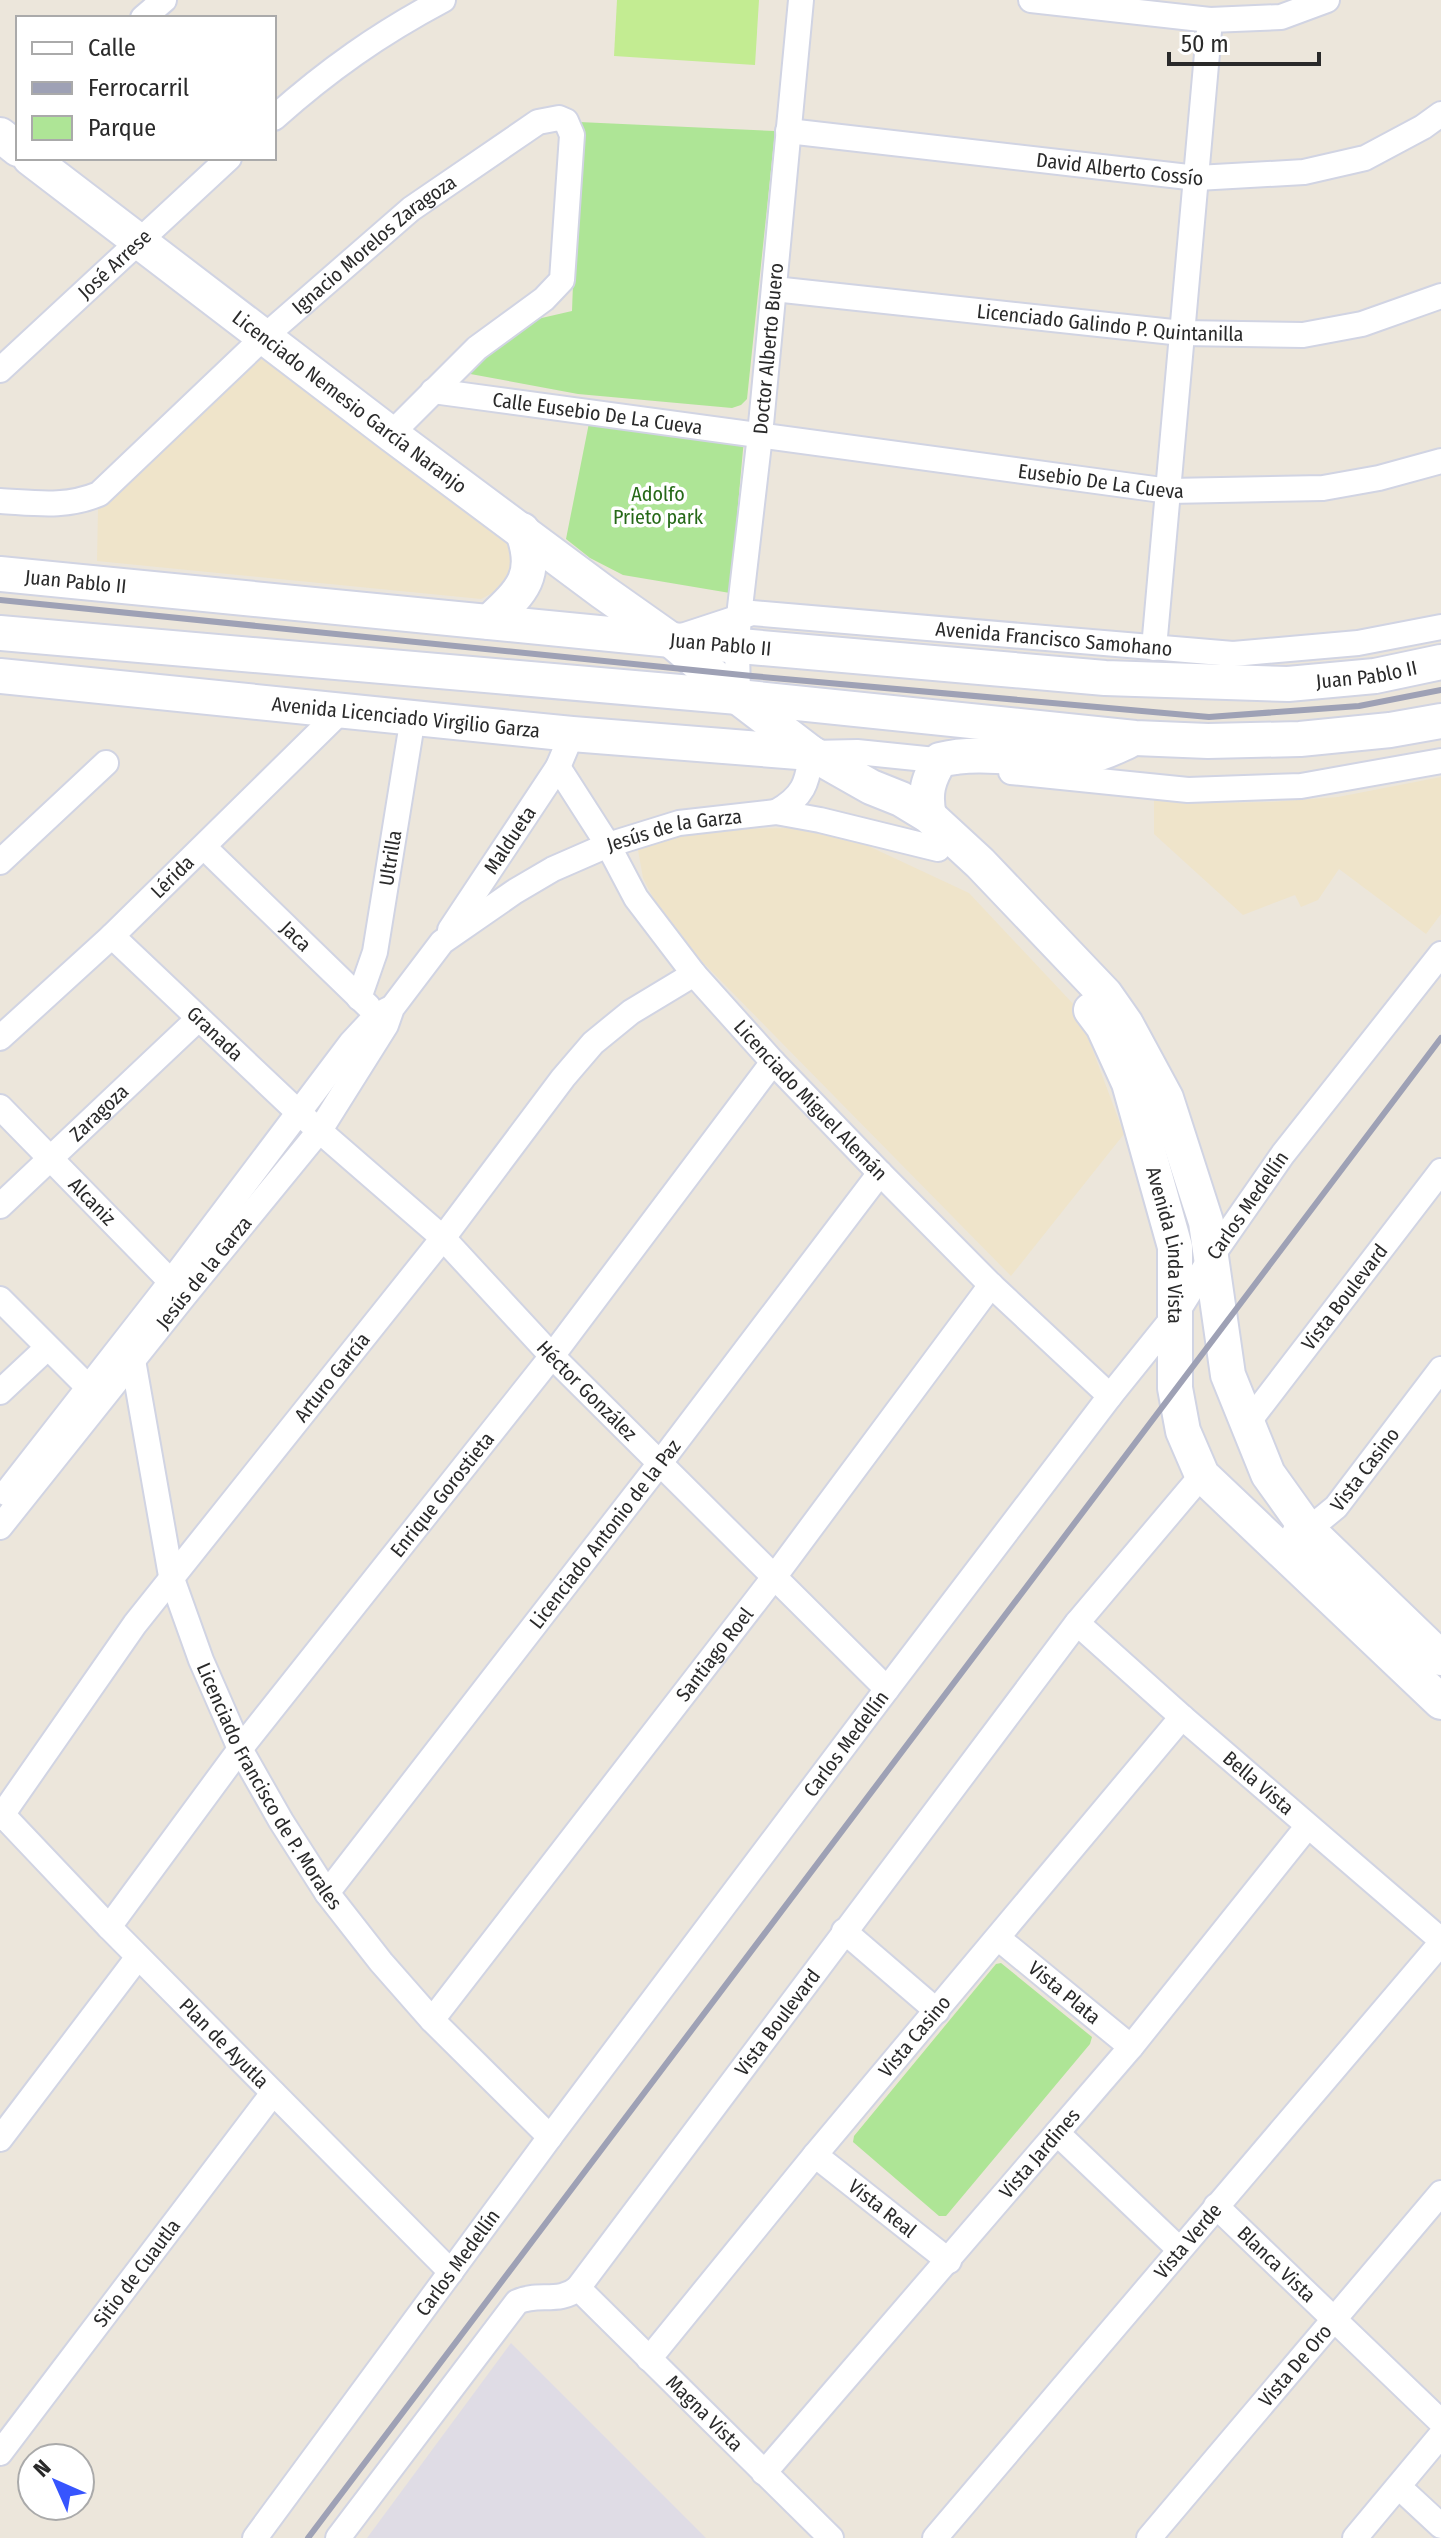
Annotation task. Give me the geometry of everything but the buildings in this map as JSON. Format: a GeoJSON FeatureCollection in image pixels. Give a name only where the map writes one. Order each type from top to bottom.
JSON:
{"type":"FeatureCollection","features":[{"type":"Feature","properties":{"kind":"street"},"geometry":{"type":"LineString","coordinates":[[145,16],[164,0]]}},
{"type":"Feature","properties":{"kind":"street"},"geometry":{"type":"LineString","coordinates":[[276,116],[313,83],[371,41],[443,0]]}},
{"type":"Feature","properties":{"kind":"street","name":"Doctor Alberto Buero"},"geometry":{"type":"LineString","coordinates":[[738,697],[738,631],[760,435],[801,0]]}},
{"type":"Feature","properties":{"kind":"street"},"geometry":{"type":"LineString","coordinates":[[1031,0],[1210,20],[1281,17],[1327,0]]}},
{"type":"Feature","properties":{"kind":"street"},"geometry":{"type":"LineString","coordinates":[[1154,648],[1210,20]]}},
{"type":"Feature","properties":{"kind":"street","name":"David Alberto Cossío"},"geometry":{"type":"LineString","coordinates":[[788,131],[1197,178],[1304,172],[1365,158],[1441,114]]}},
{"type":"Feature","properties":{"kind":"street","name":"Ignacio Morelos Zaragoza"},"geometry":{"type":"LineString","coordinates":[[0,501],[61,505],[80,502],[99,494],[264,337],[411,209],[538,122],[559,118],[566,121],[572,135],[562,280],[544,299],[477,348],[433,391]]}},
{"type":"Feature","properties":{"kind":"street","name":"Licenciado Nemesio García Naranjo"},"geometry":{"type":"LineString","coordinates":[[32,160],[391,434],[671,640],[738,697]]}},
{"type":"Feature","properties":{"kind":"street","name":"José Arrese"},"geometry":{"type":"LineString","coordinates":[[0,370],[227,160]]}},
{"type":"Feature","properties":{"kind":"street","name":"Licenciado Galindo P. Quintanilla"},"geometry":{"type":"LineString","coordinates":[[774,289],[1182,333],[1303,335],[1362,324],[1441,296]]}},
{"type":"Feature","properties":{"kind":"street"},"geometry":{"type":"LineString","coordinates":[[391,434],[433,391]]}},
{"type":"Feature","properties":{"kind":"street","name":"Calle Eusebio De La Cueva"},"geometry":{"type":"LineString","coordinates":[[433,391],[760,435]]}},
{"type":"Feature","properties":{"kind":"street","name":"Eusebio De La Cueva"},"geometry":{"type":"LineString","coordinates":[[760,435],[1169,491],[1323,488],[1379,478],[1441,461]]}},
{"type":"Feature","properties":{"kind":"street"},"geometry":{"type":"LineString","coordinates":[[489,622],[514,598],[526,581],[530,549],[522,530]]}},
{"type":"Feature","properties":{"kind":"street","name":"Juan Pablo II"},"geometry":{"type":"LineString","coordinates":[[0,574],[671,640],[738,631],[1105,678],[1303,682],[1375,676],[1441,662]]}},
{"type":"Feature","properties":{"kind":"street","name":"Avenida Francisco Samohano"},"geometry":{"type":"LineString","coordinates":[[738,631],[752,613],[1233,654],[1358,643],[1441,627]]}},
{"type":"Feature","properties":{"kind":"street"},"geometry":{"type":"LineString","coordinates":[[0,633],[738,697],[1135,738],[1208,741],[1300,739],[1390,730],[1441,721]]}},
{"type":"Feature","properties":{"kind":"street","name":"Avenida Licenciado Virgilio Garza"},"geometry":{"type":"LineString","coordinates":[[1,678],[572,734],[811,753]]}},
{"type":"Feature","properties":{"kind":"street","name":"Avenida Linda Vista"},"geometry":{"type":"LineString","coordinates":[[738,697],[811,753],[929,816],[980,863],[1096,984],[1126,1024],[1166,1098],[1206,1222],[1228,1375],[1268,1474],[1308,1530],[1433,1660],[1441,1702]]}},
{"type":"Feature","properties":{"kind":"street","name":"Lérida"},"geometry":{"type":"LineString","coordinates":[[0,1038],[112,936],[340,712]]}},
{"type":"Feature","properties":{"kind":"street","name":"Ultrilla"},"geometry":{"type":"LineString","coordinates":[[379,1011],[375,952],[413,717]]}},
{"type":"Feature","properties":{"kind":"street","name":"Maldueta"},"geometry":{"type":"LineString","coordinates":[[442,942],[558,767],[572,734]]}},
{"type":"Feature","properties":{"kind":"street"},"geometry":{"type":"LineString","coordinates":[[929,816],[926,789],[940,760],[962,755],[1069,759],[1092,756],[1135,738]]}},
{"type":"Feature","properties":{"kind":"street"},"geometry":{"type":"LineString","coordinates":[[776,812],[799,796],[809,773],[811,753],[857,752],[940,760],[1023,774],[1188,790],[1301,786],[1441,761]]}},
{"type":"Feature","properties":{"kind":"street"},"geometry":{"type":"LineString","coordinates":[[0,862],[106,763]]}},
{"type":"Feature","properties":{"kind":"street","name":"Licenciado Miguel Alemán"},"geometry":{"type":"LineString","coordinates":[[558,767],[608,845],[636,898],[694,974],[880,1173],[991,1285],[1110,1396]]}},
{"type":"Feature","properties":{"kind":"street","name":"Avenida Linda Vista"},"geometry":{"type":"LineString","coordinates":[[871,787],[893,812],[938,849],[1077,991],[1103,1026],[1129,1083],[1175,1247],[1175,1388],[1183,1431],[1202,1475],[1267,1537],[1433,1660]]}},
{"type":"Feature","properties":{"kind":"street","name":"Jesús de la Garza"},"geometry":{"type":"LineString","coordinates":[[0,1527],[133,1360],[177,1289],[351,1043],[442,942],[553,869],[608,845],[679,823],[776,812],[938,849]]}},
{"type":"Feature","properties":{"kind":"street","name":"Jaca"},"geometry":{"type":"LineString","coordinates":[[204,847],[379,1011]]}},
{"type":"Feature","properties":{"kind":"street","name":"Granada"},"geometry":{"type":"LineString","coordinates":[[112,936],[320,1130]]}},
{"type":"Feature","properties":{"kind":"street","name":"Carlos Medellín"},"geometry":{"type":"LineString","coordinates":[[255,2538],[550,2137],[887,1689],[1176,1314],[1283,1154],[1441,954]]}},
{"type":"Feature","properties":{"kind":"street","name":"Arturo García"},"geometry":{"type":"LineString","coordinates":[[1,1815],[171,1576],[443,1238],[563,1078],[593,1043],[631,1012],[694,974]]}},
{"type":"Feature","properties":{"kind":"street","name":"Jesús de la Garza"},"geometry":{"type":"LineString","coordinates":[[0,1502],[88,1387],[320,1130],[379,1011]]}},
{"type":"Feature","properties":{"kind":"street","name":"Zaragoza"},"geometry":{"type":"LineString","coordinates":[[0,1206],[198,1019]]}},
{"type":"Feature","properties":{"kind":"street","name":"Enrique Gorostieta"},"geometry":{"type":"LineString","coordinates":[[109,1927],[240,1749],[552,1356],[773,1062]]}},
{"type":"Feature","properties":{"kind":"street","name":"Alcaniz"},"geometry":{"type":"LineString","coordinates":[[0,1107],[177,1289]]}},
{"type":"Feature","properties":{"kind":"street","name":"Héctor González"},"geometry":{"type":"LineString","coordinates":[[320,1130],[443,1238],[552,1356],[887,1689]]}},
{"type":"Feature","properties":{"kind":"street","name":"Vista Boulevard"},"geometry":{"type":"LineString","coordinates":[[1247,1424],[1441,1171]]}},
{"type":"Feature","properties":{"kind":"street","name":"Licenciado Antonio de la Paz"},"geometry":{"type":"LineString","coordinates":[[327,1893],[880,1173]]}},
{"type":"Feature","properties":{"kind":"street","name":"Santiago Roel"},"geometry":{"type":"LineString","coordinates":[[432,2020],[775,1576],[991,1285]]}},
{"type":"Feature","properties":{"kind":"street"},"geometry":{"type":"LineString","coordinates":[[0,1299],[88,1387]]}},
{"type":"Feature","properties":{"kind":"street"},"geometry":{"type":"LineString","coordinates":[[1176,1314],[1208,1347],[1228,1375]]}},
{"type":"Feature","properties":{"kind":"street"},"geometry":{"type":"LineString","coordinates":[[0,1392],[47,1348]]}},
{"type":"Feature","properties":{"kind":"street","name":"Licenciado Francisco de P. Morales"},"geometry":{"type":"LineString","coordinates":[[133,1360],[171,1576],[201,1660],[240,1749],[327,1893],[381,1962],[432,2020],[550,2137]]}},
{"type":"Feature","properties":{"kind":"street","name":"Vista Casino"},"geometry":{"type":"LineString","coordinates":[[1308,1530],[1336,1507],[1441,1369]]}},
{"type":"Feature","properties":{"kind":"street","name":"Vista Boulevard"},"geometry":{"type":"LineString","coordinates":[[578,2288],[1077,1623],[1202,1475]]}},
{"type":"Feature","properties":{"kind":"street"},"geometry":{"type":"LineString","coordinates":[[1267,1537],[1308,1530]]}},
{"type":"Feature","properties":{"kind":"street","name":"Bella Vista"},"geometry":{"type":"LineString","coordinates":[[1077,1623],[1441,1942]]}},
{"type":"Feature","properties":{"kind":"street","name":"Vista Casino"},"geometry":{"type":"LineString","coordinates":[[649,2359],[815,2155],[1182,1717]]}},
{"type":"Feature","properties":{"kind":"street","name":"Plan de Ayutla"},"geometry":{"type":"LineString","coordinates":[[1,1815],[451,2272]]}},
{"type":"Feature","properties":{"kind":"street","name":"Vista Jardines"},"geometry":{"type":"LineString","coordinates":[[764,2473],[1131,2047],[1307,1827]]}},
{"type":"Feature","properties":{"kind":"street"},"geometry":{"type":"LineString","coordinates":[[844,1931],[937,2011]]}},
{"type":"Feature","properties":{"kind":"street","name":"Vista Plata"},"geometry":{"type":"LineString","coordinates":[[998,1938],[1131,2047]]}},
{"type":"Feature","properties":{"kind":"street","name":"Vista Verde"},"geometry":{"type":"LineString","coordinates":[[935,2538],[1441,1942]]}},
{"type":"Feature","properties":{"kind":"street"},"geometry":{"type":"LineString","coordinates":[[0,2139],[138,1957]]}},
{"type":"Feature","properties":{"kind":"street","name":"Sitio de Cuautla"},"geometry":{"type":"LineString","coordinates":[[0,2453],[273,2093]]}},
{"type":"Feature","properties":{"kind":"street"},"geometry":{"type":"LineString","coordinates":[[1057,2133],[1179,2249]]}},
{"type":"Feature","properties":{"kind":"street","name":"Vista Real"},"geometry":{"type":"LineString","coordinates":[[815,2155],[949,2261]]}},
{"type":"Feature","properties":{"kind":"street","name":"Vista De Oro"},"geometry":{"type":"LineString","coordinates":[[1149,2538],[1441,2193]]}},
{"type":"Feature","properties":{"kind":"street","name":"Blanca Vista"},"geometry":{"type":"LineString","coordinates":[[1216,2206],[1441,2422]]}},
{"type":"Feature","properties":{"kind":"street"},"geometry":{"type":"LineString","coordinates":[[338,2538],[517,2302],[529,2298],[564,2297],[578,2288]]}},
{"type":"Feature","properties":{"kind":"street","name":"Magna Vista"},"geometry":{"type":"LineString","coordinates":[[578,2288],[831,2538]]}},
{"type":"Feature","properties":{"kind":"street"},"geometry":{"type":"LineString","coordinates":[[1355,2538],[1441,2435]]}},
{"type":"Feature","properties":{"kind":"street"},"geometry":{"type":"LineString","coordinates":[[1399,2487],[1441,2526]]}},
{"type":"Feature","properties":{"kind":"shaded area"},"geometry":{"type":"Polygon","coordinates":[[[260,353],[509,540],[516,555],[507,579],[481,599],[97,561],[98,509],[260,353]]]}},
{"type":"Feature","properties":{"kind":"shaded area"},"geometry":{"type":"Polygon","coordinates":[[[1441,777],[1441,914],[1426,934],[1339,869],[1318,900],[1301,907],[1295,895],[1243,915],[1154,834],[1154,797],[1220,803],[1270,802],[1338,797],[1441,777]]]}},
{"type":"Feature","properties":{"kind":"shaded area"},"geometry":{"type":"Polygon","coordinates":[[[796,828],[862,843],[969,893],[1077,1008],[1124,1134],[1011,1276],[668,927],[643,878],[638,850],[660,835],[796,828]]]}},
{"type":"Feature","properties":{"kind":"shaded area"},"geometry":{"type":"Polygon","coordinates":[[[511,2343],[706,2538],[367,2538],[511,2343]]]}},
{"type":"Feature","properties":{"kind":"green space"},"geometry":{"type":"Polygon","coordinates":[[[617,0],[759,0],[755,65],[614,56],[617,0]]]}},
{"type":"Feature","properties":{"kind":"green space"},"geometry":{"type":"Polygon","coordinates":[[[579,122],[775,131],[747,399],[741,405],[732,408],[578,394],[465,373],[465,367],[533,320],[572,311],[579,122]]]}},
{"type":"Feature","properties":{"kind":"green space","name":"Adolfo Prieto park"},"geometry":{"type":"Polygon","coordinates":[[[589,423],[744,439],[730,593],[623,575],[590,558],[566,539],[589,423]]]}},
{"type":"Feature","properties":{"kind":"green space"},"geometry":{"type":"Polygon","coordinates":[[[1001,1963],[1092,2037],[1090,2044],[946,2216],[939,2216],[853,2142],[854,2136],[996,1964],[1001,1963]]]}},
{"type":"Feature","properties":{"kind":"railway"},"geometry":{"type":"LineString","coordinates":[[0,600],[752,676],[1209,717],[1359,706],[1441,690]]}},
{"type":"Feature","properties":{"kind":"railway"},"geometry":{"type":"LineString","coordinates":[[308,2538],[1441,1038]]}}]}
